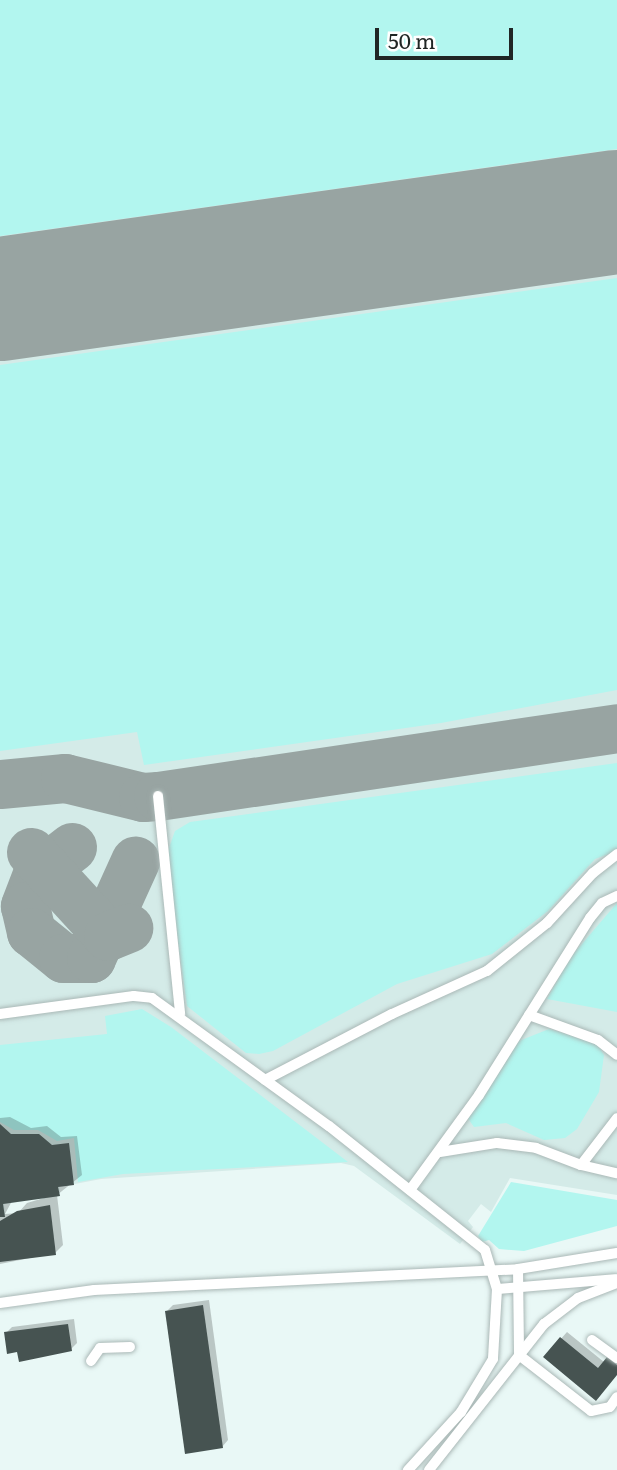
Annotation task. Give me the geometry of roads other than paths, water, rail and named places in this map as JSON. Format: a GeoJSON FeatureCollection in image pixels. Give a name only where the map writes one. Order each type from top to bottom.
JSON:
{"type":"FeatureCollection","features":[{"type":"Feature","properties":{"kind":"lane"},"geometry":{"type":"LineString","coordinates":[[158,796],[180,1014]]}},
{"type":"Feature","properties":{"kind":"lane"},"geometry":{"type":"LineString","coordinates":[[265,1080],[380,1019],[487,971],[547,923],[593,873],[617,854]]}},
{"type":"Feature","properties":{"kind":"lane"},"geometry":{"type":"LineString","coordinates":[[410,1190],[439,1152],[590,918],[602,903],[617,896]]}},
{"type":"Feature","properties":{"kind":"lane"},"geometry":{"type":"LineString","coordinates":[[0,1014],[134,996],[152,998],[180,1014],[485,1250],[494,1270],[497,1289],[497,1340],[488,1370],[461,1412],[408,1470]]}},
{"type":"Feature","properties":{"kind":"lane"},"geometry":{"type":"LineString","coordinates":[[529,1015],[598,1040],[617,1055]]}},
{"type":"Feature","properties":{"kind":"lane"},"geometry":{"type":"LineString","coordinates":[[580,1166],[617,1118]]}},
{"type":"Feature","properties":{"kind":"lane"},"geometry":{"type":"LineString","coordinates":[[439,1152],[497,1143],[536,1148],[580,1166],[617,1173]]}},
{"type":"Feature","properties":{"kind":"lane"},"geometry":{"type":"LineString","coordinates":[[0,1303],[94,1290],[518,1269],[617,1253]]}},
{"type":"Feature","properties":{"kind":"lane"},"geometry":{"type":"LineString","coordinates":[[379,1261],[379,1274]]}},
{"type":"Feature","properties":{"kind":"lane"},"geometry":{"type":"LineString","coordinates":[[518,1269],[519,1355]]}},
{"type":"Feature","properties":{"kind":"lane"},"geometry":{"type":"LineString","coordinates":[[497,1289],[617,1281]]}},
{"type":"Feature","properties":{"kind":"lane"},"geometry":{"type":"LineString","coordinates":[[429,1470],[493,1394],[519,1355],[560,1310],[578,1297],[617,1281]]}},
{"type":"Feature","properties":{"kind":"lane"},"geometry":{"type":"LineString","coordinates":[[592,1340],[617,1358]]}},
{"type":"Feature","properties":{"kind":"lane"},"geometry":{"type":"LineString","coordinates":[[91,1361],[100,1348],[130,1347]]}},
{"type":"Feature","properties":{"kind":"lane"},"geometry":{"type":"LineString","coordinates":[[519,1355],[591,1411],[610,1407],[617,1397]]}}]}
